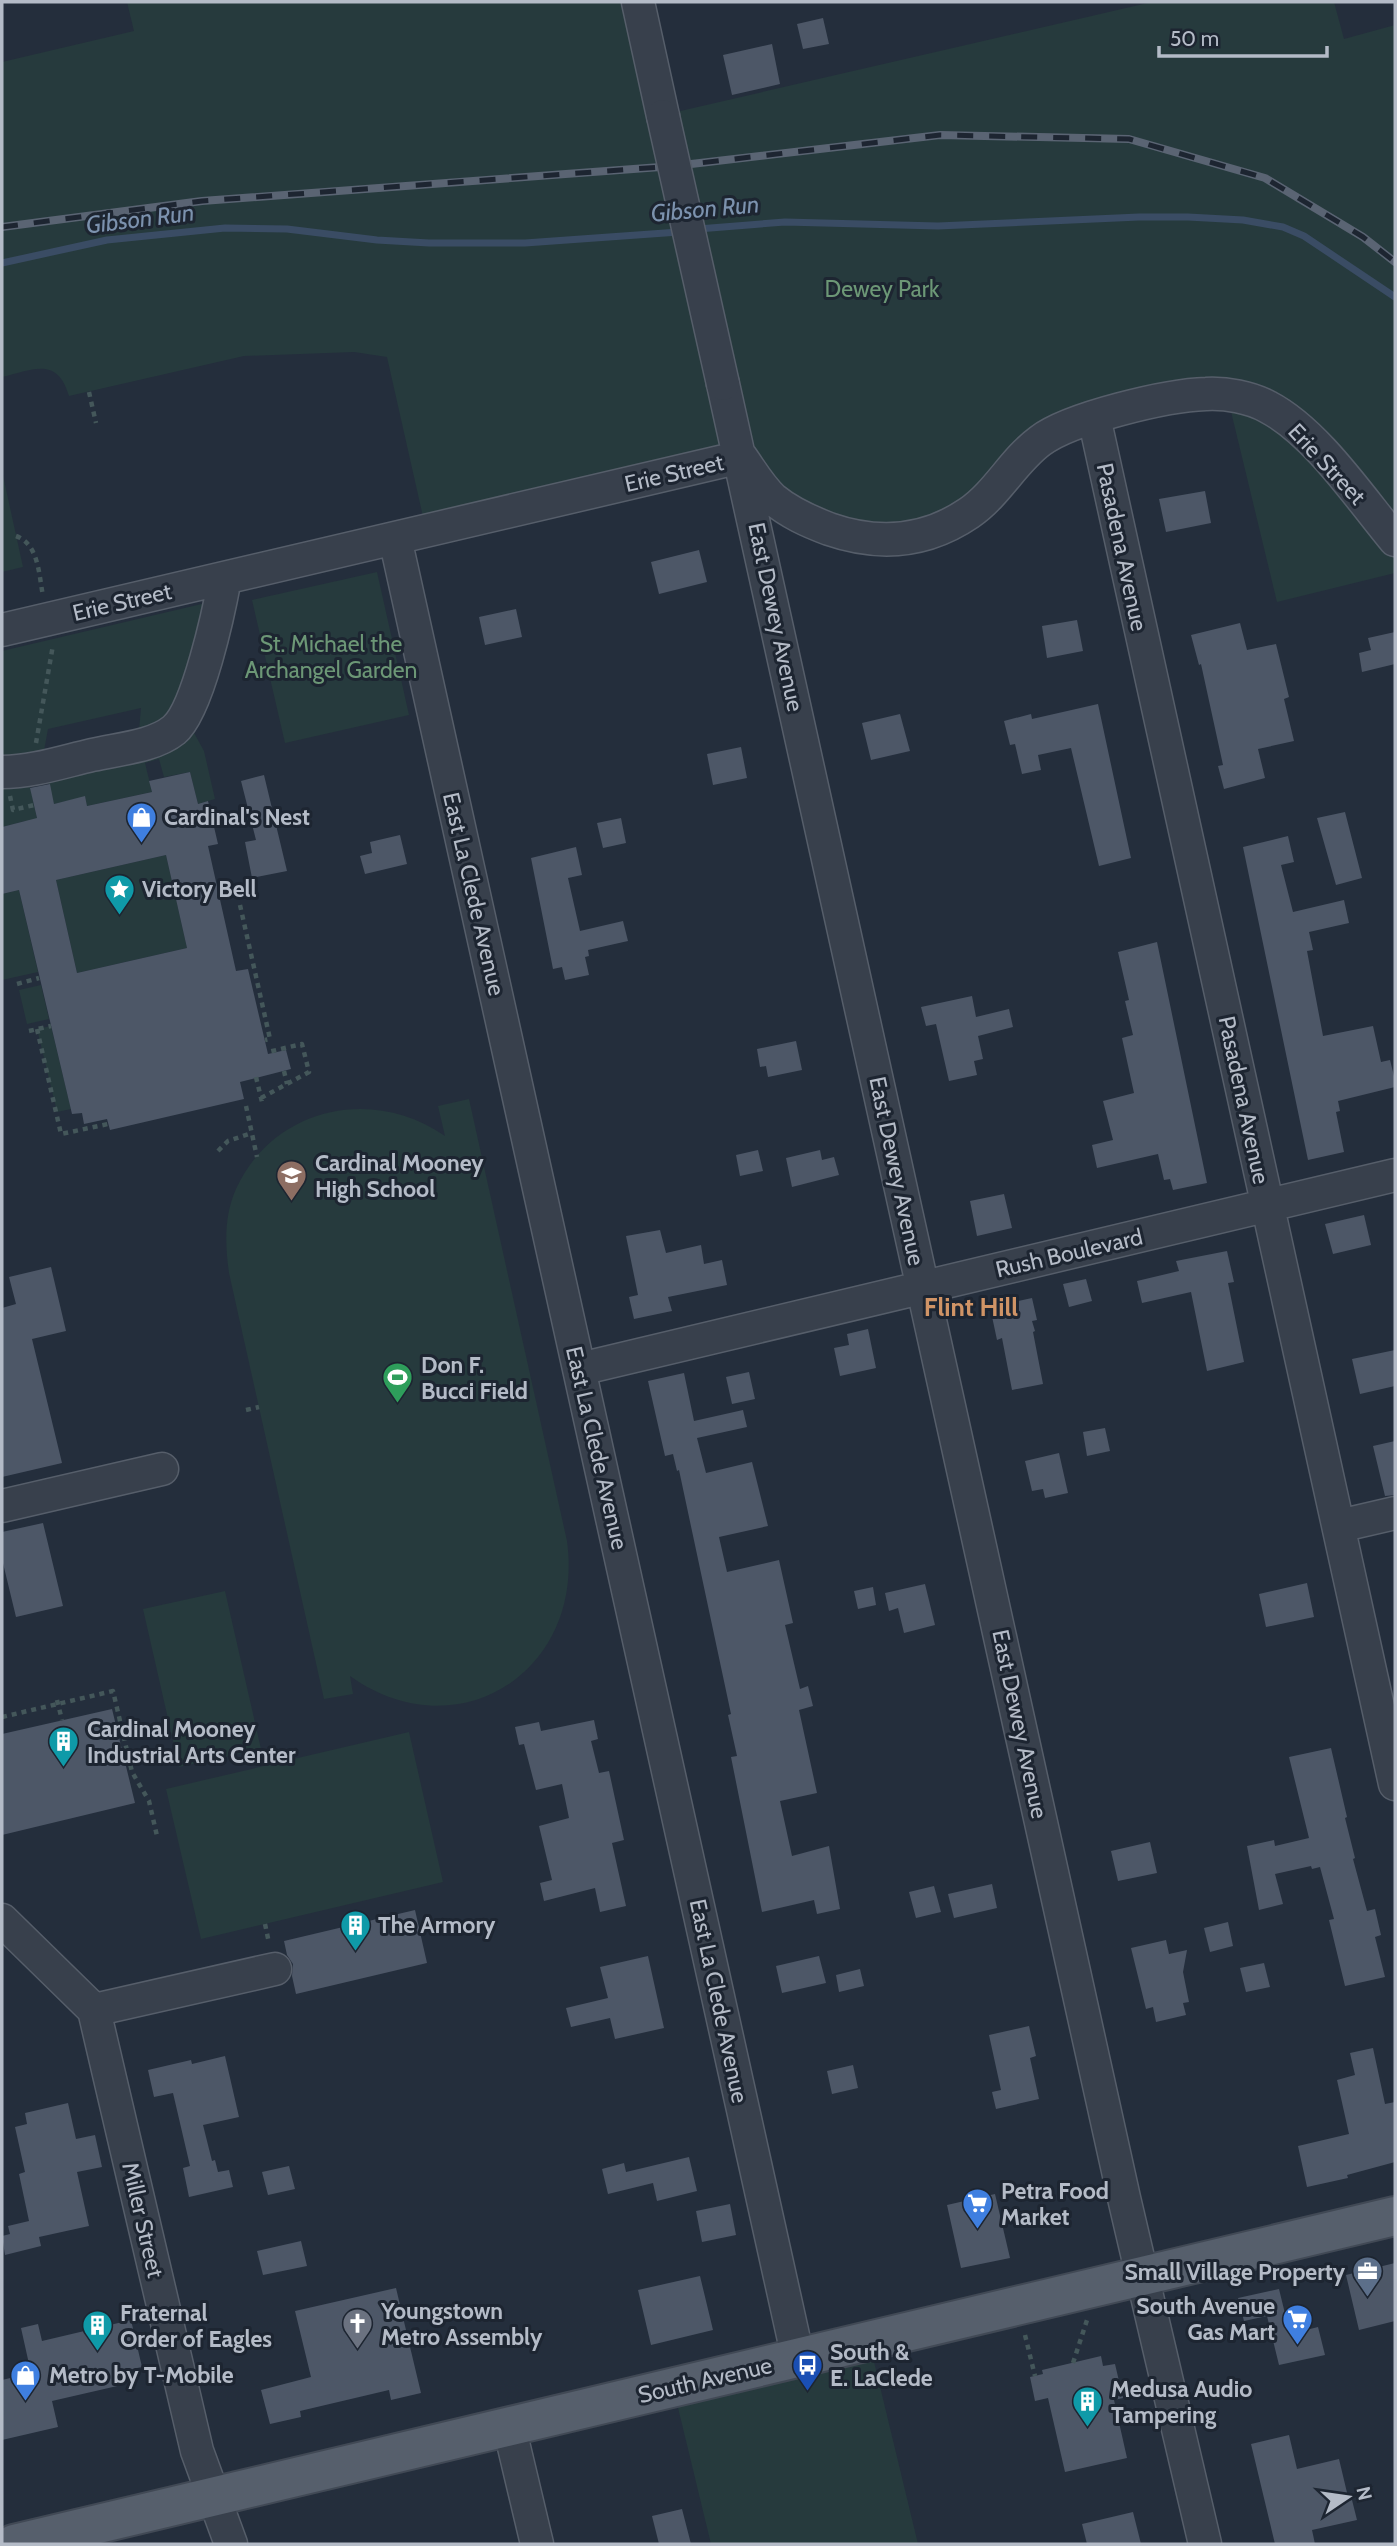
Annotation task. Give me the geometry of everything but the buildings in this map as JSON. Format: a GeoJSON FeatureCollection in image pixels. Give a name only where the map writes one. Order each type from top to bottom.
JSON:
{"type":"FeatureCollection","features":[{"type":"Feature","properties":{"kind":"main road","name":"South Avenue"},"geometry":{"type":"LineString","coordinates":[[14,2544],[1395,2216]]}},
{"type":"Feature","properties":{"kind":"street","name":"East Dewey Avenue"},"geometry":{"type":"LineString","coordinates":[[638,2],[741,457],[1142,2276],[1205,2544]]}},
{"type":"Feature","properties":{"kind":"street","name":"Erie Street"},"geometry":{"type":"LineString","coordinates":[[2,630],[741,457],[772,497],[807,521],[851,536],[882,541],[904,540],[927,535],[971,512],[1040,441],[1065,425],[1183,395],[1208,393],[1236,396],[1267,406],[1313,441],[1395,540]]}},
{"type":"Feature","properties":{"kind":"street","name":"Pasadena Avenue"},"geometry":{"type":"LineString","coordinates":[[1094,417],[1395,1784]]}},
{"type":"Feature","properties":{"kind":"street","name":"East La Clede Avenue"},"geometry":{"type":"LineString","coordinates":[[395,538],[798,2358]]}},
{"type":"Feature","properties":{"kind":"street"},"geometry":{"type":"LineString","coordinates":[[5,778],[150,741],[173,730],[183,720],[190,705],[217,621],[225,578]]}},
{"type":"Feature","properties":{"kind":"street","name":"Rush Boulevard"},"geometry":{"type":"LineString","coordinates":[[580,1369],[1395,1175]]}},
{"type":"Feature","properties":{"kind":"street"},"geometry":{"type":"LineString","coordinates":[[2,1506],[162,1469]]}},
{"type":"Feature","properties":{"kind":"street"},"geometry":{"type":"LineString","coordinates":[[1339,1526],[1395,1513]]}},
{"type":"Feature","properties":{"kind":"street"},"geometry":{"type":"LineString","coordinates":[[2,1920],[94,2010],[275,1969]]}},
{"type":"Feature","properties":{"kind":"street","name":"Miller Street"},"geometry":{"type":"LineString","coordinates":[[94,2010],[197,2451],[231,2544]]}},
{"type":"Feature","properties":{"kind":"street"},"geometry":{"type":"LineString","coordinates":[[509,2427],[537,2544]]}},
{"type":"Feature","properties":{"kind":"path"},"geometry":{"type":"LineString","coordinates":[[89,392],[96,423]]}},
{"type":"Feature","properties":{"kind":"path"},"geometry":{"type":"LineString","coordinates":[[39,725],[44,699]]}},
{"type":"Feature","properties":{"kind":"path"},"geometry":{"type":"LineString","coordinates":[[5,778],[13,810],[34,805]]}},
{"type":"Feature","properties":{"kind":"path"},"geometry":{"type":"LineString","coordinates":[[240,905],[270,1039],[265,1040]]}},
{"type":"Feature","properties":{"kind":"path"},"geometry":{"type":"LineString","coordinates":[[18,984],[40,978]]}},
{"type":"Feature","properties":{"kind":"path"},"geometry":{"type":"LineString","coordinates":[[29,1031],[51,1026]]}},
{"type":"Feature","properties":{"kind":"path"},"geometry":{"type":"LineString","coordinates":[[37,1029],[61,1134],[108,1124]]}},
{"type":"Feature","properties":{"kind":"path"},"geometry":{"type":"LineString","coordinates":[[256,1077],[262,1100],[309,1072],[303,1044],[268,1052]]}},
{"type":"Feature","properties":{"kind":"path"},"geometry":{"type":"LineString","coordinates":[[284,1071],[287,1084]]}},
{"type":"Feature","properties":{"kind":"path"},"geometry":{"type":"LineString","coordinates":[[246,1106],[257,1157]]}},
{"type":"Feature","properties":{"kind":"path"},"geometry":{"type":"LineString","coordinates":[[218,1151],[228,1141],[252,1133]]}},
{"type":"Feature","properties":{"kind":"path"},"geometry":{"type":"LineString","coordinates":[[246,1410],[259,1407]]}},
{"type":"Feature","properties":{"kind":"path"},"geometry":{"type":"LineString","coordinates":[[2,1717],[113,1690],[132,1772],[149,1801],[156,1836]]}},
{"type":"Feature","properties":{"kind":"path"},"geometry":{"type":"LineString","coordinates":[[58,1702],[62,1720]]}},
{"type":"Feature","properties":{"kind":"path"},"geometry":{"type":"LineString","coordinates":[[1073,2362],[1087,2320]]}},
{"type":"Feature","properties":{"kind":"path"},"geometry":{"type":"LineString","coordinates":[[1025,2335],[1035,2376]]}},
{"type":"Feature","properties":{"kind":"green space","name":"Dewey Park"},"geometry":{"type":"Polygon","coordinates":[[[127,2],[638,2],[663,115],[1152,2],[1334,2],[1344,39],[1395,25],[1395,573],[1277,602],[1227,395],[1094,417],[971,512],[851,536],[741,457],[426,530],[387,357],[354,352],[244,356],[69,396],[64,383],[51,371],[34,369],[2,377],[2,62],[134,31],[127,2]]]}},
{"type":"Feature","properties":{"kind":"green space"},"geometry":{"type":"Polygon","coordinates":[[[2,471],[23,567],[2,572],[2,471]]]}},
{"type":"Feature","properties":{"kind":"green space","name":"St. Michael the Archangel Garden"},"geometry":{"type":"Polygon","coordinates":[[[377,572],[409,715],[285,743],[252,600],[377,572]]]}},
{"type":"Feature","properties":{"kind":"green space"},"geometry":{"type":"Polygon","coordinates":[[[206,603],[208,608],[171,717],[139,731],[141,708],[48,729],[43,756],[2,760],[2,651],[206,603]]]}},
{"type":"Feature","properties":{"kind":"green space"},"geometry":{"type":"Polygon","coordinates":[[[193,731],[204,751],[215,799],[198,804],[190,772],[164,777],[159,759],[145,763],[152,792],[87,806],[85,797],[54,804],[48,781],[30,786],[38,823],[25,821],[2,827],[2,785],[193,731]]]}},
{"type":"Feature","properties":{"kind":"green space"},"geometry":{"type":"Polygon","coordinates":[[[166,855],[187,948],[77,973],[56,880],[166,855]]]}},
{"type":"Feature","properties":{"kind":"green space"},"geometry":{"type":"Polygon","coordinates":[[[19,890],[38,972],[2,980],[2,894],[19,890]]]}},
{"type":"Feature","properties":{"kind":"green space"},"geometry":{"type":"Polygon","coordinates":[[[41,985],[49,1019],[27,1024],[19,990],[41,985]]]}},
{"type":"Feature","properties":{"kind":"green space"},"geometry":{"type":"Polygon","coordinates":[[[51,1026],[71,1109],[57,1112],[37,1029],[51,1026]]]}},
{"type":"Feature","properties":{"kind":"green space"},"geometry":{"type":"Polygon","coordinates":[[[469,1099],[567,1541],[567,1587],[556,1628],[535,1661],[506,1686],[471,1701],[432,1706],[391,1698],[350,1676],[353,1694],[324,1699],[229,1273],[226,1241],[229,1209],[236,1189],[253,1161],[275,1139],[300,1123],[328,1113],[358,1109],[388,1112],[417,1121],[445,1136],[438,1106],[469,1099]]]}},
{"type":"Feature","properties":{"kind":"green space"},"geometry":{"type":"Polygon","coordinates":[[[225,1591],[261,1749],[179,1767],[143,1609],[225,1591]]]}},
{"type":"Feature","properties":{"kind":"green space"},"geometry":{"type":"Polygon","coordinates":[[[409,1732],[443,1882],[201,1939],[166,1789],[409,1732]]]}},
{"type":"Feature","properties":{"kind":"green space"},"geometry":{"type":"Polygon","coordinates":[[[869,2341],[918,2544],[711,2544],[673,2387],[869,2341]]]}},
{"type":"Feature","properties":{"kind":"waterway","name":"Gibson Run"},"geometry":{"type":"LineString","coordinates":[[698,229],[785,222],[938,226],[1139,217],[1243,220],[1283,227],[1304,236],[1395,297]]}},
{"type":"Feature","properties":{"kind":"waterway","name":"Gibson Run"},"geometry":{"type":"LineString","coordinates":[[2,263],[107,240],[225,228],[287,229],[377,240],[429,243],[525,243],[679,232]]}},
{"type":"Feature","properties":{"kind":"railway"},"geometry":{"type":"LineString","coordinates":[[2,227],[202,201],[674,166],[940,135],[1129,139],[1265,178],[1363,237],[1395,262]]}},
{"type":"Feature","properties":{"kind":"place","name":"Cardinal's Nest"},"geometry":{"type":"Point","coordinates":[141,844]}},
{"type":"Feature","properties":{"kind":"place","name":"Victory Bell"},"geometry":{"type":"Point","coordinates":[119,916]}},
{"type":"Feature","properties":{"kind":"place","name":"Cardinal Mooney High School"},"geometry":{"type":"Point","coordinates":[292,1203]}},
{"type":"Feature","properties":{"kind":"place","name":"Don F. Bucci Field"},"geometry":{"type":"Point","coordinates":[398,1405]}},
{"type":"Feature","properties":{"kind":"place","name":"Cardinal Mooney Industrial Arts Center"},"geometry":{"type":"Point","coordinates":[64,1769]}},
{"type":"Feature","properties":{"kind":"place","name":"The Armory"},"geometry":{"type":"Point","coordinates":[355,1952]}},
{"type":"Feature","properties":{"kind":"place","name":"Petra Food Market"},"geometry":{"type":"Point","coordinates":[978,2231]}},
{"type":"Feature","properties":{"kind":"place","name":"Small Village Property"},"geometry":{"type":"Point","coordinates":[1368,2299]}},
{"type":"Feature","properties":{"kind":"place","name":"South Avenue Gas Mart"},"geometry":{"type":"Point","coordinates":[1298,2346]}},
{"type":"Feature","properties":{"kind":"place","name":"Youngstown Metro Assembly"},"geometry":{"type":"Point","coordinates":[358,2351]}},
{"type":"Feature","properties":{"kind":"place","name":"Fraternal Order of Eagles"},"geometry":{"type":"Point","coordinates":[97,2353]}},
{"type":"Feature","properties":{"kind":"place","name":"South & E. LaClede"},"geometry":{"type":"Point","coordinates":[807,2392]}},
{"type":"Feature","properties":{"kind":"place","name":"Metro by T-Mobile"},"geometry":{"type":"Point","coordinates":[26,2402]}},
{"type":"Feature","properties":{"kind":"place","name":"Medusa Audio Tampering"},"geometry":{"type":"Point","coordinates":[1088,2429]}},
{"type":"Feature","properties":{"kind":"district","name":"Flint Hill"},"geometry":{"type":"Point","coordinates":[971,1307]}}]}
